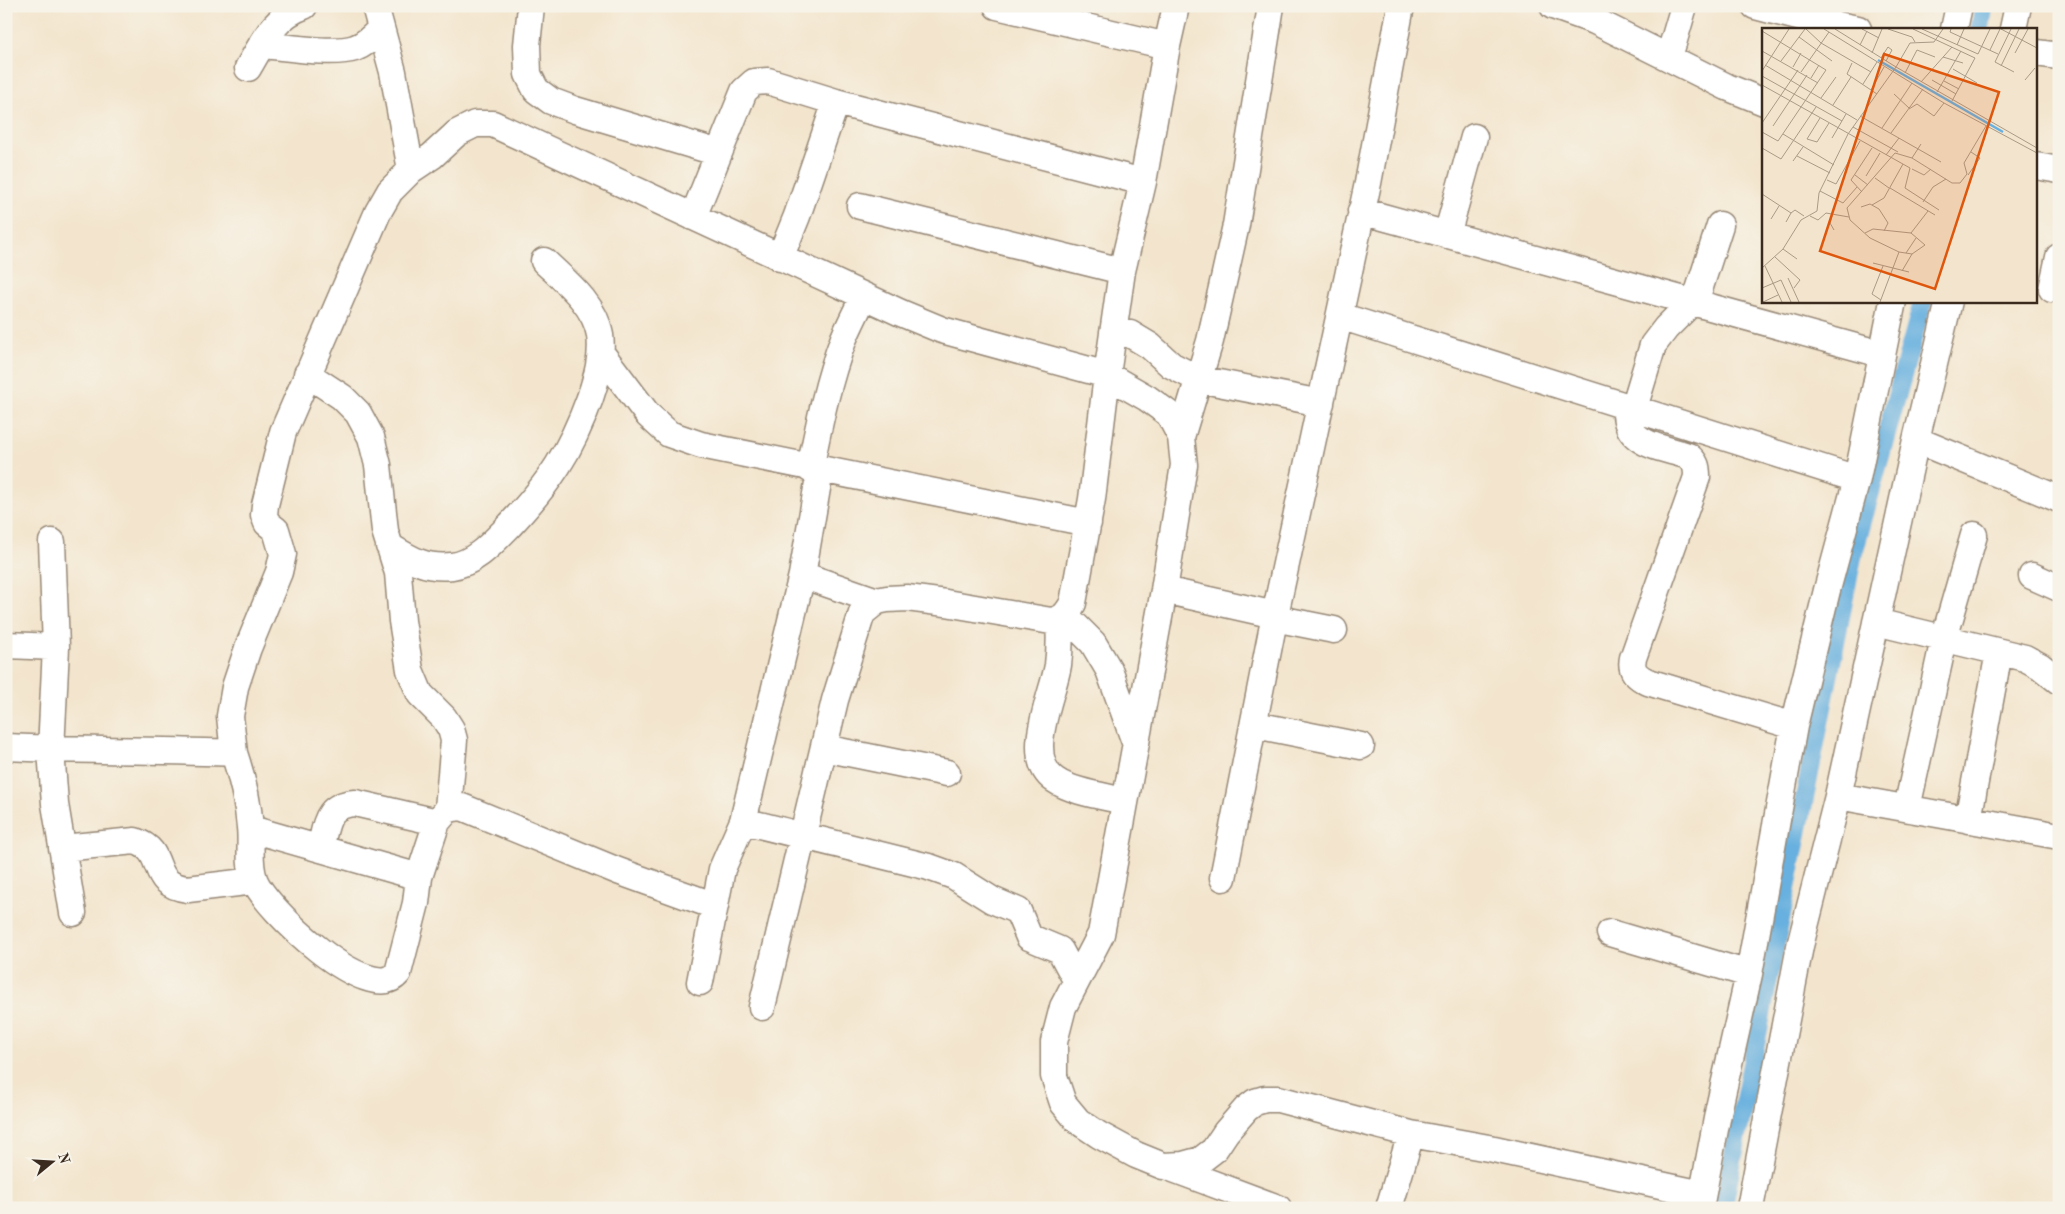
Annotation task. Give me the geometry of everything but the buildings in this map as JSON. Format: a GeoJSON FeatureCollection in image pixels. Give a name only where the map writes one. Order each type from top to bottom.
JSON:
{"type":"FeatureCollection","features":[{"type":"Feature","properties":{"kind":"street"},"geometry":{"type":"LineString","coordinates":[[248,68],[279,20],[293,10],[304,6]]}},
{"type":"Feature","properties":{"kind":"street"},"geometry":{"type":"LineString","coordinates":[[531,6],[527,45],[528,74],[536,90],[551,101],[575,110],[719,153]]}},
{"type":"Feature","properties":{"kind":"street"},"geometry":{"type":"LineString","coordinates":[[997,6],[1167,46]]}},
{"type":"Feature","properties":{"kind":"street"},"geometry":{"type":"LineString","coordinates":[[1124,801],[1069,787],[1055,781],[1047,773],[1040,758],[1039,743],[1058,667],[1063,618],[1073,603],[1088,523],[1106,376],[1122,271],[1143,182],[1176,6]]}},
{"type":"Feature","properties":{"kind":"street"},"geometry":{"type":"LineString","coordinates":[[1181,437],[1210,341],[1236,225],[1271,6]]}},
{"type":"Feature","properties":{"kind":"street"},"geometry":{"type":"LineString","coordinates":[[1223,878],[1276,615],[1340,316],[1402,6]]}},
{"type":"Feature","properties":{"kind":"street"},"geometry":{"type":"LineString","coordinates":[[1553,6],[1595,22],[1669,56],[1727,87],[1762,101]]}},
{"type":"Feature","properties":{"kind":"street"},"geometry":{"type":"LineString","coordinates":[[1669,56],[1684,6]]}},
{"type":"Feature","properties":{"kind":"street"},"geometry":{"type":"LineString","coordinates":[[1755,6],[1800,18],[1853,28]]}},
{"type":"Feature","properties":{"kind":"street"},"geometry":{"type":"LineString","coordinates":[[1954,28],[1959,6]]}},
{"type":"Feature","properties":{"kind":"street"},"geometry":{"type":"LineString","coordinates":[[2012,28],[2018,6]]}},
{"type":"Feature","properties":{"kind":"street"},"geometry":{"type":"LineString","coordinates":[[262,45],[338,50],[355,48],[368,41],[371,13]]}},
{"type":"Feature","properties":{"kind":"street"},"geometry":{"type":"LineString","coordinates":[[371,13],[393,72],[411,170]]}},
{"type":"Feature","properties":{"kind":"street"},"geometry":{"type":"LineString","coordinates":[[2038,53],[2059,56]]}},
{"type":"Feature","properties":{"kind":"street"},"geometry":{"type":"LineString","coordinates":[[693,217],[744,91],[754,82],[768,81],[836,102],[1143,182]]}},
{"type":"Feature","properties":{"kind":"street"},"geometry":{"type":"LineString","coordinates":[[780,258],[798,216],[836,102]]}},
{"type":"Feature","properties":{"kind":"street"},"geometry":{"type":"LineString","coordinates":[[307,374],[342,397],[358,413],[371,437],[378,465],[385,531],[398,573],[402,621],[414,683],[420,694],[444,718],[451,729],[454,740],[443,816],[419,877],[416,903],[398,973],[393,978],[385,981],[352,972],[329,958],[292,927],[254,881],[250,863],[251,829],[241,774],[234,752],[230,716],[235,687],[248,648],[279,572],[283,554],[276,530],[268,523],[264,515],[283,432],[307,374],[378,212],[390,191],[411,170],[432,156],[457,133],[475,124],[493,124],[780,258],[942,330],[1106,376],[1147,398],[1169,414],[1181,437],[1184,465],[1164,590],[1101,934],[1063,1007],[1054,1042],[1054,1076],[1063,1102],[1078,1121],[1099,1135],[1136,1156],[1278,1208]]}},
{"type":"Feature","properties":{"kind":"street"},"geometry":{"type":"LineString","coordinates":[[1447,235],[1474,137]]}},
{"type":"Feature","properties":{"kind":"street"},"geometry":{"type":"LineString","coordinates":[[2038,166],[2059,170]]}},
{"type":"Feature","properties":{"kind":"street"},"geometry":{"type":"LineString","coordinates":[[860,206],[1122,271]]}},
{"type":"Feature","properties":{"kind":"street"},"geometry":{"type":"LineString","coordinates":[[1361,211],[1881,354]]}},
{"type":"Feature","properties":{"kind":"street"},"geometry":{"type":"LineString","coordinates":[[1720,224],[1699,290],[1692,302],[1666,328],[1653,345],[1626,423],[1630,432],[1640,440],[1688,456],[1694,461],[1697,468],[1697,477],[1633,658],[1633,671],[1639,678],[1648,682],[1794,726]]}},
{"type":"Feature","properties":{"kind":"street"},"geometry":{"type":"LineString","coordinates":[[2049,288],[2059,257]]}},
{"type":"Feature","properties":{"kind":"street"},"geometry":{"type":"LineString","coordinates":[[389,546],[412,561],[432,566],[453,566],[472,558],[490,546],[535,497],[557,468],[577,432],[597,377],[601,353],[600,333],[593,317],[577,292],[544,261]]}},
{"type":"Feature","properties":{"kind":"street"},"geometry":{"type":"LineString","coordinates":[[700,982],[722,869],[743,821],[802,575],[822,409],[845,337],[864,296]]}},
{"type":"Feature","properties":{"kind":"street"},"geometry":{"type":"LineString","coordinates":[[1163,1166],[1183,1165],[1201,1160],[1214,1150],[1226,1132],[1246,1109],[1255,1102],[1265,1100],[1288,1102],[1411,1134],[1494,1149],[1701,1201],[1719,1108],[1749,974],[1794,726],[1827,590],[1857,479],[1893,302]]}},
{"type":"Feature","properties":{"kind":"street"},"geometry":{"type":"LineString","coordinates":[[1750,1208],[1800,946],[1838,796],[1916,440],[1950,302]]}},
{"type":"Feature","properties":{"kind":"street"},"geometry":{"type":"LineString","coordinates":[[1340,316],[1857,479]]}},
{"type":"Feature","properties":{"kind":"street"},"geometry":{"type":"LineString","coordinates":[[1113,332],[1130,334],[1150,346],[1171,365],[1198,379],[1321,403]]}},
{"type":"Feature","properties":{"kind":"street"},"geometry":{"type":"LineString","coordinates":[[601,353],[648,414],[668,434],[700,446],[1088,523]]}},
{"type":"Feature","properties":{"kind":"street"},"geometry":{"type":"LineString","coordinates":[[1916,440],[2059,499]]}},
{"type":"Feature","properties":{"kind":"street"},"geometry":{"type":"LineString","coordinates":[[1907,808],[1944,639],[1974,536]]}},
{"type":"Feature","properties":{"kind":"street"},"geometry":{"type":"LineString","coordinates":[[52,542],[56,647],[52,750],[55,804],[74,913]]}},
{"type":"Feature","properties":{"kind":"street"},"geometry":{"type":"LineString","coordinates":[[802,575],[877,602]]}},
{"type":"Feature","properties":{"kind":"street"},"geometry":{"type":"LineString","coordinates":[[2032,576],[2059,588]]}},
{"type":"Feature","properties":{"kind":"street"},"geometry":{"type":"LineString","coordinates":[[1164,590],[1276,615],[1289,621],[1334,630]]}},
{"type":"Feature","properties":{"kind":"street"},"geometry":{"type":"LineString","coordinates":[[762,1007],[835,700],[862,613],[877,602],[887,599],[907,598],[1051,621],[1063,618]]}},
{"type":"Feature","properties":{"kind":"street"},"geometry":{"type":"LineString","coordinates":[[1063,618],[1093,644],[1110,670],[1135,743]]}},
{"type":"Feature","properties":{"kind":"street"},"geometry":{"type":"LineString","coordinates":[[1876,622],[2025,658],[2040,666],[2059,681]]}},
{"type":"Feature","properties":{"kind":"street"},"geometry":{"type":"LineString","coordinates":[[6,645],[56,647]]}},
{"type":"Feature","properties":{"kind":"street"},"geometry":{"type":"LineString","coordinates":[[1968,820],[1999,652]]}},
{"type":"Feature","properties":{"kind":"street"},"geometry":{"type":"LineString","coordinates":[[1255,725],[1361,746]]}},
{"type":"Feature","properties":{"kind":"street"},"geometry":{"type":"LineString","coordinates":[[6,747],[52,750],[123,749],[234,752]]}},
{"type":"Feature","properties":{"kind":"street"},"geometry":{"type":"LineString","coordinates":[[824,748],[947,773]]}},
{"type":"Feature","properties":{"kind":"street"},"geometry":{"type":"LineString","coordinates":[[1838,796],[2059,836]]}},
{"type":"Feature","properties":{"kind":"street"},"geometry":{"type":"LineString","coordinates":[[320,848],[329,816],[334,808],[343,804],[355,803],[443,816],[462,806],[618,871],[715,906]]}},
{"type":"Feature","properties":{"kind":"street"},"geometry":{"type":"LineString","coordinates":[[743,821],[929,866],[954,876],[992,900],[1018,911],[1029,937],[1060,950],[1076,980]]}},
{"type":"Feature","properties":{"kind":"street"},"geometry":{"type":"LineString","coordinates":[[251,829],[419,877]]}},
{"type":"Feature","properties":{"kind":"street"},"geometry":{"type":"LineString","coordinates":[[62,848],[135,841],[144,844],[152,850],[160,872],[168,884],[177,888],[188,889],[254,881]]}},
{"type":"Feature","properties":{"kind":"street"},"geometry":{"type":"LineString","coordinates":[[1610,933],[1749,974]]}},
{"type":"Feature","properties":{"kind":"street"},"geometry":{"type":"LineString","coordinates":[[1389,1208],[1411,1134]]}},
{"type":"Feature","properties":{"kind":"waterway"},"geometry":{"type":"LineString","coordinates":[[1980,28],[1984,6]]}},
{"type":"Feature","properties":{"kind":"waterway"},"geometry":{"type":"LineString","coordinates":[[1723,1208],[1852,559],[1923,302]]}}]}
